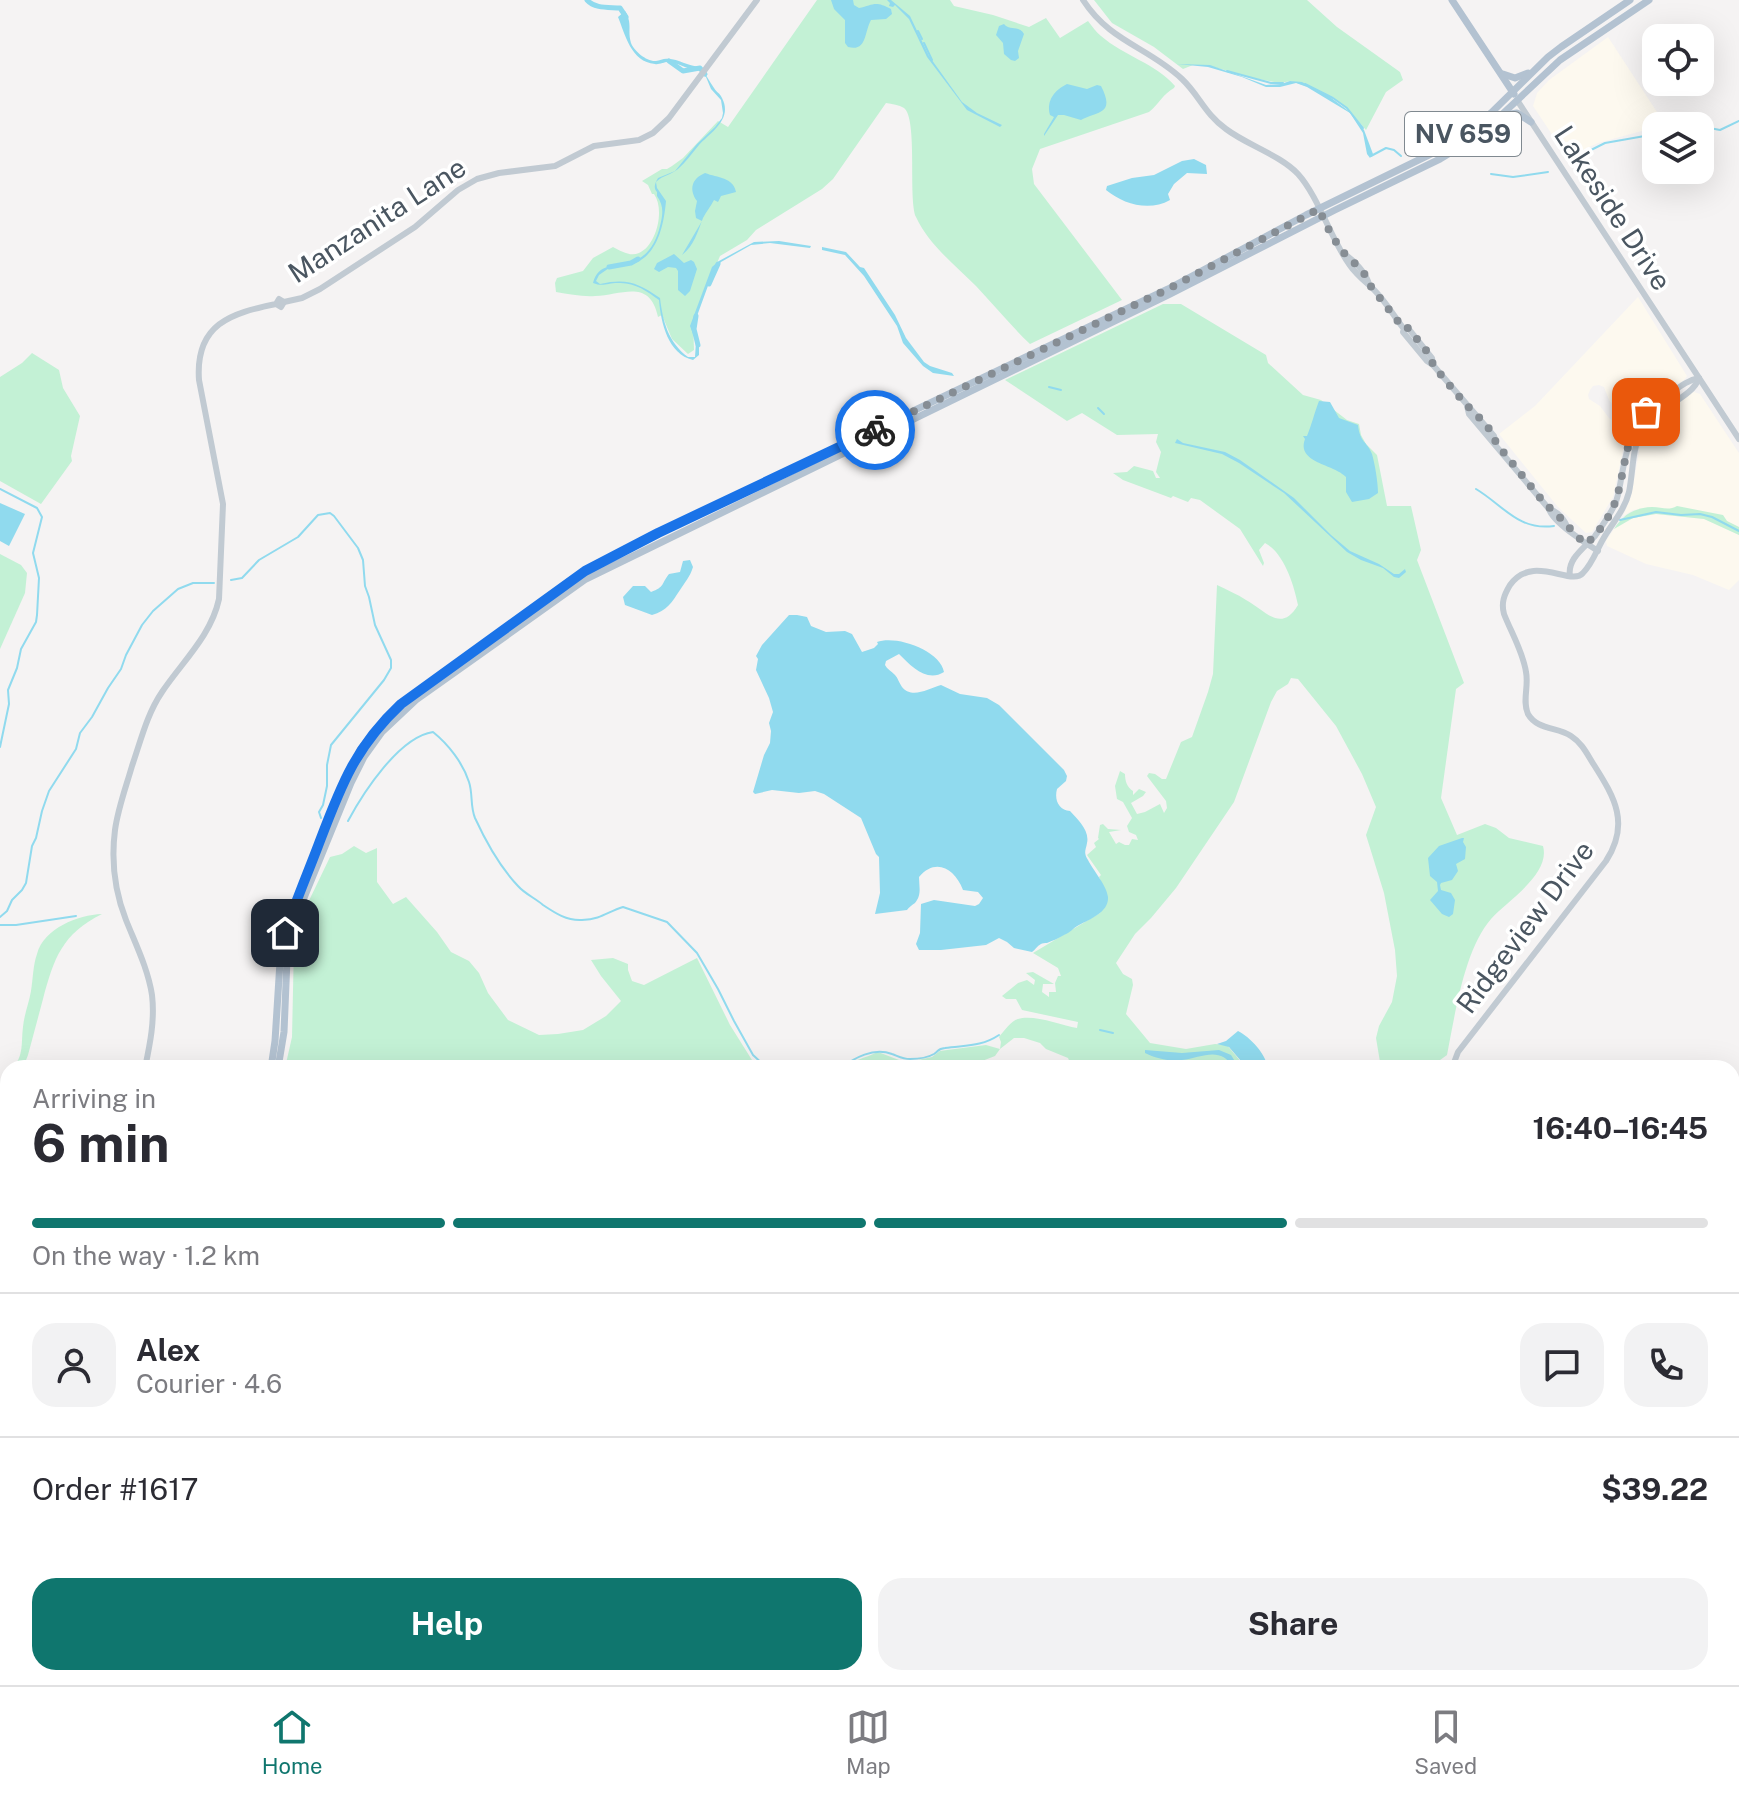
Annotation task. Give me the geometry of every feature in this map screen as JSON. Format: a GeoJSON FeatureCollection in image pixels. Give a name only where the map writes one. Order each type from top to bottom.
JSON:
{"type":"FeatureCollection","features":[{"type":"Feature","properties":{"kind":"main road","name":"Lakeside Drive"},"geometry":{"type":"LineString","coordinates":[[1452,0],[1515,96]]}},
{"type":"Feature","properties":{"kind":"main road","name":"NV 659"},"geometry":{"type":"LineString","coordinates":[[272,1060],[282,949],[290,918],[333,808],[360,750],[390,715],[416,692],[585,571],[1320,213],[1429,165],[1465,144],[1499,117],[1537,68],[1561,47],[1630,0]]}},
{"type":"Feature","properties":{"kind":"main road","name":"NV 659"},"geometry":{"type":"LineString","coordinates":[[279,1060],[284,1032],[287,959],[293,928],[333,829],[372,744],[393,720],[429,691],[586,579],[1170,294],[1437,151],[1646,1]]}},
{"type":"Feature","properties":{"kind":"main road"},"geometry":{"type":"LineString","coordinates":[[1498,70],[1507,77],[1515,78],[1537,68]]}},
{"type":"Feature","properties":{"kind":"main road"},"geometry":{"type":"LineString","coordinates":[[1499,117],[1512,112],[1531,122]]}},
{"type":"Feature","properties":{"kind":"main road"},"geometry":{"type":"LineString","coordinates":[[1397,180],[1399,174],[1437,151]]}},
{"type":"Feature","properties":{"kind":"main road"},"geometry":{"type":"LineString","coordinates":[[333,808],[333,829]]}},
{"type":"Feature","properties":{"kind":"street","name":"Manzanita Lane"},"geometry":{"type":"LineString","coordinates":[[146,1060],[153,1022],[151,994],[117,889],[114,854],[116,821],[153,708],[206,632],[219,599],[223,504],[199,380],[201,352],[211,333],[228,317],[242,311],[308,296],[415,227],[458,190],[477,179],[555,166],[594,146],[648,136],[666,122],[757,0]]}},
{"type":"Feature","properties":{"kind":"street"},"geometry":{"type":"LineString","coordinates":[[1083,0],[1110,31],[1160,61],[1180,78],[1219,124],[1292,169],[1303,181],[1347,263],[1362,281],[1369,284],[1404,329],[1408,328],[1432,358],[1433,365],[1475,412],[1549,509],[1555,511],[1586,544],[1598,551]]}},
{"type":"Feature","properties":{"kind":"street","name":"Lakeside Drive"},"geometry":{"type":"LineString","coordinates":[[1515,96],[1739,439]]}},
{"type":"Feature","properties":{"kind":"street"},"geometry":{"type":"LineString","coordinates":[[1699,378],[1696,387],[1659,412],[1642,430],[1623,510],[1582,574],[1577,578],[1570,576],[1571,563],[1597,533],[1615,504],[1627,445],[1640,419],[1658,401],[1692,379],[1699,378]]}},
{"type":"Feature","properties":{"kind":"street","name":"Ridgeview Drive"},"geometry":{"type":"LineString","coordinates":[[1455,1060],[1462,1046],[1602,867],[1617,837],[1619,823],[1615,802],[1582,746],[1568,734],[1539,725],[1529,715],[1526,671],[1503,610],[1502,602],[1507,591],[1523,574],[1544,571],[1570,576]]}},
{"type":"Feature","properties":{"kind":"shaded area"},"geometry":{"type":"Polygon","coordinates":[[[1608,37],[1642,89],[1642,96],[1647,96],[1657,112],[1642,112],[1642,131],[1598,143],[1567,157],[1533,106],[1537,93],[1549,80],[1608,37]]]}},
{"type":"Feature","properties":{"kind":"shaded area"},"geometry":{"type":"Polygon","coordinates":[[[1638,297],[1687,376],[1632,420],[1617,411],[1604,387],[1593,386],[1590,390],[1589,399],[1627,432],[1613,497],[1592,532],[1586,533],[1558,507],[1499,434],[1535,406],[1638,297]]]}},
{"type":"Feature","properties":{"kind":"shaded area"},"geometry":{"type":"Polygon","coordinates":[[[1694,392],[1700,394],[1739,453],[1739,527],[1727,521],[1653,507],[1633,510],[1623,516],[1631,497],[1641,441],[1648,427],[1662,413],[1694,392]]]}},
{"type":"Feature","properties":{"kind":"shaded area"},"geometry":{"type":"Polygon","coordinates":[[[1656,514],[1704,519],[1739,535],[1739,580],[1729,590],[1693,575],[1646,564],[1607,546],[1606,541],[1614,529],[1633,518],[1656,514]]]}},
{"type":"Feature","properties":{"kind":"green space"},"geometry":{"type":"Polygon","coordinates":[[[817,0],[950,0],[954,6],[1029,27],[1046,18],[1060,38],[1088,21],[1110,43],[1167,78],[1174,88],[1149,112],[1040,149],[1032,169],[1034,184],[1122,300],[1030,344],[921,227],[914,208],[908,115],[904,108],[886,103],[833,179],[720,256],[693,320],[694,350],[688,354],[672,339],[662,315],[658,317],[649,297],[642,293],[590,296],[556,292],[557,278],[583,271],[593,258],[613,247],[632,254],[645,249],[655,235],[659,208],[654,194],[642,181],[683,158],[718,121],[728,127],[817,0]]]}},
{"type":"Feature","properties":{"kind":"green space"},"geometry":{"type":"Polygon","coordinates":[[[1094,0],[1307,0],[1337,27],[1400,72],[1403,80],[1386,92],[1366,130],[1333,97],[1291,81],[1280,83],[1258,79],[1206,65],[1183,69],[1154,47],[1112,23],[1094,0]]]}},
{"type":"Feature","properties":{"kind":"green space"},"geometry":{"type":"Polygon","coordinates":[[[1163,304],[1181,304],[1266,355],[1268,363],[1303,395],[1321,400],[1347,420],[1359,424],[1366,444],[1377,455],[1387,506],[1411,506],[1421,550],[1417,560],[1464,683],[1456,689],[1441,798],[1457,835],[1485,824],[1509,838],[1543,846],[1544,856],[1534,877],[1491,919],[1474,948],[1462,984],[1447,1055],[1440,1060],[1380,1060],[1376,1038],[1392,1002],[1397,976],[1384,893],[1366,835],[1376,807],[1336,726],[1298,679],[1291,678],[1277,691],[1271,702],[1234,802],[1176,888],[1135,934],[1116,963],[1123,974],[1132,979],[1126,1014],[1150,1043],[1186,1049],[1227,1045],[1239,1060],[1069,1060],[1040,1043],[1014,1038],[1000,1049],[999,1037],[1010,1024],[1024,1018],[1077,1028],[1078,1022],[1022,1010],[1016,999],[1002,996],[1018,983],[1027,980],[1034,985],[1035,980],[1026,973],[1033,972],[1054,984],[1043,984],[1042,992],[1049,997],[1049,992],[1056,992],[1055,983],[1061,976],[1058,968],[1033,953],[1100,913],[1107,897],[1099,877],[1101,875],[1087,855],[1096,847],[1094,843],[1099,839],[1100,825],[1121,830],[1109,832],[1116,844],[1129,845],[1132,839],[1138,840],[1127,826],[1132,818],[1123,802],[1117,799],[1115,786],[1120,771],[1125,774],[1133,795],[1139,789],[1146,792],[1131,803],[1137,814],[1160,804],[1164,813],[1167,808],[1166,801],[1147,776],[1149,773],[1166,779],[1181,742],[1192,737],[1213,674],[1217,585],[1279,619],[1292,614],[1298,605],[1287,570],[1278,554],[1265,543],[1259,550],[1263,566],[1240,529],[1200,500],[1191,498],[1188,502],[1173,496],[1171,498],[1123,480],[1113,473],[1127,472],[1134,466],[1153,471],[1156,478],[1160,478],[1156,472],[1161,452],[1156,442],[1158,434],[1117,435],[1082,413],[1067,421],[1005,380],[1163,304]]]}},
{"type":"Feature","properties":{"kind":"green space"},"geometry":{"type":"Polygon","coordinates":[[[32,353],[59,370],[63,388],[80,416],[72,461],[41,504],[0,481],[0,377],[32,353]]]}},
{"type":"Feature","properties":{"kind":"green space"},"geometry":{"type":"Polygon","coordinates":[[[1677,506],[1723,515],[1739,527],[1739,535],[1704,519],[1656,514],[1633,518],[1614,529],[1634,511],[1677,506]]]}},
{"type":"Feature","properties":{"kind":"green space"},"geometry":{"type":"Polygon","coordinates":[[[0,554],[21,565],[27,573],[25,593],[0,649],[0,554]]]}},
{"type":"Feature","properties":{"kind":"green space"},"geometry":{"type":"Polygon","coordinates":[[[354,846],[366,853],[377,848],[377,882],[393,904],[406,897],[451,952],[469,961],[479,973],[488,993],[508,1020],[539,1035],[583,1030],[606,1016],[621,1001],[591,960],[613,958],[628,964],[632,981],[644,985],[697,958],[730,1025],[752,1060],[287,1060],[292,1037],[294,944],[304,911],[330,857],[354,846]]]}},
{"type":"Feature","properties":{"kind":"green space"},"geometry":{"type":"Polygon","coordinates":[[[102,914],[77,930],[56,959],[28,1055],[26,1060],[18,1060],[41,945],[54,930],[83,917],[102,914]]]}},
{"type":"Feature","properties":{"kind":"green space"},"geometry":{"type":"Polygon","coordinates":[[[986,1045],[1000,1049],[995,1056],[985,1060],[918,1060],[932,1057],[940,1051],[986,1045]]]}},
{"type":"Feature","properties":{"kind":"green space"},"geometry":{"type":"Polygon","coordinates":[[[878,1052],[899,1060],[858,1060],[878,1052]]]}},
{"type":"Feature","properties":{"kind":"water"},"geometry":{"type":"Polygon","coordinates":[[[831,0],[853,0],[859,8],[881,5],[891,9],[892,14],[886,19],[871,20],[862,44],[848,47],[845,43],[845,20],[834,9],[831,0]]]}},
{"type":"Feature","properties":{"kind":"water"},"geometry":{"type":"Polygon","coordinates":[[[887,0],[891,0],[910,16],[929,56],[962,102],[1002,125],[1000,127],[967,110],[927,57],[909,19],[895,5],[889,6],[887,0]]]}},
{"type":"Feature","properties":{"kind":"water"},"geometry":{"type":"Polygon","coordinates":[[[625,11],[631,43],[638,52],[652,61],[672,59],[700,67],[722,98],[725,106],[723,119],[675,171],[722,118],[721,100],[698,70],[671,62],[656,64],[640,58],[626,39],[618,17],[625,11]]]}},
{"type":"Feature","properties":{"kind":"water"},"geometry":{"type":"Polygon","coordinates":[[[1004,24],[1024,34],[1018,51],[1019,58],[1015,61],[1004,54],[1003,43],[996,35],[999,26],[1004,24]]]}},
{"type":"Feature","properties":{"kind":"water"},"geometry":{"type":"Polygon","coordinates":[[[1177,64],[1210,65],[1266,85],[1302,82],[1350,112],[1364,130],[1373,154],[1370,158],[1367,154],[1363,133],[1350,113],[1307,87],[1296,83],[1266,87],[1208,67],[1177,64]]]}},
{"type":"Feature","properties":{"kind":"water"},"geometry":{"type":"Polygon","coordinates":[[[1067,84],[1087,89],[1101,86],[1105,107],[1081,120],[1058,115],[1044,136],[1054,117],[1050,115],[1050,100],[1067,84]]]}},
{"type":"Feature","properties":{"kind":"water"},"geometry":{"type":"Polygon","coordinates":[[[1194,159],[1206,165],[1207,174],[1187,173],[1174,184],[1168,194],[1170,200],[1162,204],[1136,205],[1106,190],[1107,186],[1154,175],[1182,161],[1194,159]]]}},
{"type":"Feature","properties":{"kind":"water"},"geometry":{"type":"Polygon","coordinates":[[[705,173],[732,183],[736,192],[721,196],[718,202],[714,200],[702,221],[696,218],[694,182],[705,173]]]}},
{"type":"Feature","properties":{"kind":"water"},"geometry":{"type":"Polygon","coordinates":[[[656,182],[666,201],[658,237],[646,256],[626,266],[613,266],[641,258],[653,244],[662,214],[656,182]]]}},
{"type":"Feature","properties":{"kind":"water"},"geometry":{"type":"Polygon","coordinates":[[[702,222],[693,243],[682,255],[702,222]]]}},
{"type":"Feature","properties":{"kind":"water"},"geometry":{"type":"Polygon","coordinates":[[[779,241],[811,246],[751,245],[721,262],[713,272],[693,327],[699,343],[699,355],[693,360],[677,351],[667,336],[659,300],[629,284],[600,285],[593,283],[599,272],[612,266],[596,281],[600,284],[632,283],[660,298],[671,338],[688,357],[695,357],[696,342],[690,326],[712,267],[754,242],[779,241]]]}},
{"type":"Feature","properties":{"kind":"water"},"geometry":{"type":"Polygon","coordinates":[[[822,247],[846,252],[864,268],[924,362],[954,376],[933,373],[923,366],[903,343],[897,326],[864,276],[845,255],[822,250],[822,247]]]}},
{"type":"Feature","properties":{"kind":"water"},"geometry":{"type":"Polygon","coordinates":[[[674,254],[684,263],[691,260],[697,269],[690,291],[685,296],[678,290],[676,268],[668,267],[659,272],[654,269],[657,263],[674,254]]]}},
{"type":"Feature","properties":{"kind":"water"},"geometry":{"type":"Polygon","coordinates":[[[1319,401],[1330,402],[1339,418],[1358,425],[1360,435],[1372,454],[1376,474],[1378,493],[1369,499],[1352,502],[1346,492],[1346,477],[1306,453],[1303,436],[1307,436],[1319,401]]]}},
{"type":"Feature","properties":{"kind":"water"},"geometry":{"type":"Polygon","coordinates":[[[1177,439],[1225,452],[1240,460],[1294,498],[1350,551],[1379,564],[1394,574],[1405,569],[1406,572],[1399,578],[1394,577],[1383,568],[1347,552],[1284,493],[1239,463],[1222,454],[1175,443],[1177,439]]]}},
{"type":"Feature","properties":{"kind":"water"},"geometry":{"type":"Polygon","coordinates":[[[0,503],[25,514],[9,546],[0,541],[0,503]]]}},
{"type":"Feature","properties":{"kind":"water"},"geometry":{"type":"Polygon","coordinates":[[[690,560],[693,567],[690,574],[665,608],[652,615],[625,605],[623,597],[633,586],[645,586],[651,592],[661,587],[669,574],[680,572],[683,561],[690,560]]]}},
{"type":"Feature","properties":{"kind":"water"},"geometry":{"type":"Polygon","coordinates":[[[789,615],[807,617],[811,626],[826,632],[845,631],[852,634],[862,652],[885,640],[916,646],[935,657],[944,672],[931,676],[914,668],[899,654],[886,661],[885,665],[906,691],[920,692],[941,685],[960,694],[987,698],[999,705],[1067,776],[1057,789],[1057,801],[1070,811],[1087,834],[1086,855],[1108,897],[1102,911],[1032,952],[1014,948],[999,938],[986,945],[919,950],[916,944],[920,933],[921,904],[934,900],[975,906],[983,898],[978,892],[963,890],[950,871],[938,867],[925,871],[919,877],[919,897],[907,910],[875,914],[880,893],[879,857],[861,818],[815,791],[753,792],[770,743],[769,723],[773,712],[756,670],[756,656],[789,615]]]}},
{"type":"Feature","properties":{"kind":"water"},"geometry":{"type":"Polygon","coordinates":[[[1462,838],[1466,847],[1465,859],[1456,864],[1458,871],[1452,880],[1440,885],[1441,890],[1451,893],[1455,900],[1453,914],[1449,917],[1442,914],[1430,900],[1438,891],[1437,882],[1430,876],[1428,858],[1439,846],[1462,838]]]}},
{"type":"Feature","properties":{"kind":"water"},"geometry":{"type":"Polygon","coordinates":[[[1238,1031],[1257,1046],[1265,1060],[1240,1060],[1229,1047],[1217,1044],[1238,1031]]]}},
{"type":"Feature","properties":{"kind":"water"},"geometry":{"type":"Polygon","coordinates":[[[1145,1050],[1182,1053],[1219,1050],[1231,1055],[1234,1060],[1210,1055],[1173,1060],[1145,1053],[1145,1050]]]}},
{"type":"Feature","properties":{"kind":"waterway"},"geometry":{"type":"LineString","coordinates":[[587,0],[598,6],[620,8],[626,17]]}},
{"type":"Feature","properties":{"kind":"waterway"},"geometry":{"type":"LineString","coordinates":[[918,31],[922,39]]}},
{"type":"Feature","properties":{"kind":"waterway"},"geometry":{"type":"LineString","coordinates":[[924,43],[932,60]]}},
{"type":"Feature","properties":{"kind":"waterway"},"geometry":{"type":"LineString","coordinates":[[669,61],[683,71],[700,68],[705,74]]}},
{"type":"Feature","properties":{"kind":"waterway"},"geometry":{"type":"LineString","coordinates":[[1227,71],[1271,83],[1283,83]]}},
{"type":"Feature","properties":{"kind":"waterway"},"geometry":{"type":"LineString","coordinates":[[1305,84],[1347,108],[1363,128]]}},
{"type":"Feature","properties":{"kind":"waterway"},"geometry":{"type":"LineString","coordinates":[[1714,129],[1720,130],[1739,121]]}},
{"type":"Feature","properties":{"kind":"waterway"},"geometry":{"type":"LineString","coordinates":[[1569,161],[1605,143],[1642,136]]}},
{"type":"Feature","properties":{"kind":"waterway"},"geometry":{"type":"LineString","coordinates":[[1371,156],[1386,148],[1401,156]]}},
{"type":"Feature","properties":{"kind":"waterway"},"geometry":{"type":"LineString","coordinates":[[1491,174],[1513,177],[1548,172]]}},
{"type":"Feature","properties":{"kind":"waterway"},"geometry":{"type":"LineString","coordinates":[[609,267],[638,259]]}},
{"type":"Feature","properties":{"kind":"waterway"},"geometry":{"type":"LineString","coordinates":[[709,284],[718,264]]}},
{"type":"Feature","properties":{"kind":"waterway"},"geometry":{"type":"LineString","coordinates":[[696,316],[694,329],[698,345]]}},
{"type":"Feature","properties":{"kind":"waterway"},"geometry":{"type":"LineString","coordinates":[[1049,387],[1061,390]]}},
{"type":"Feature","properties":{"kind":"waterway"},"geometry":{"type":"LineString","coordinates":[[1098,408],[1104,414]]}},
{"type":"Feature","properties":{"kind":"waterway"},"geometry":{"type":"LineString","coordinates":[[0,489],[37,508],[42,517],[33,553],[39,578],[36,622],[21,649],[8,690],[9,704],[0,747]]}},
{"type":"Feature","properties":{"kind":"waterway"},"geometry":{"type":"LineString","coordinates":[[1476,489],[1521,521],[1541,527],[1554,526]]}},
{"type":"Feature","properties":{"kind":"waterway"},"geometry":{"type":"LineString","coordinates":[[1620,520],[1656,512],[1700,514],[1739,531]]}},
{"type":"Feature","properties":{"kind":"waterway"},"geometry":{"type":"LineString","coordinates":[[231,580],[242,578],[259,560],[298,537],[318,515],[330,513],[358,548],[363,560],[365,586],[375,625],[391,660],[391,668],[331,745],[327,786],[319,812],[321,818]]}},
{"type":"Feature","properties":{"kind":"waterway"},"geometry":{"type":"LineString","coordinates":[[0,917],[26,883],[32,846],[49,791],[76,749],[80,733],[121,669],[142,625],[178,589],[193,583],[214,583]]}},
{"type":"Feature","properties":{"kind":"waterway"},"geometry":{"type":"LineString","coordinates":[[348,821],[395,755],[420,736],[433,732],[463,768],[471,791],[473,814],[511,879],[552,911],[571,919],[595,918],[623,907],[667,922],[697,953],[758,1060]]}},
{"type":"Feature","properties":{"kind":"waterway"},"geometry":{"type":"LineString","coordinates":[[0,925],[76,916]]}},
{"type":"Feature","properties":{"kind":"waterway"},"geometry":{"type":"LineString","coordinates":[[1100,1030],[1113,1033]]}},
{"type":"Feature","properties":{"kind":"waterway"},"geometry":{"type":"LineString","coordinates":[[853,1060],[878,1052],[919,1058],[941,1049],[979,1044],[999,1035]]}},
{"type":"Feature","properties":{"kind":"way so far"},"geometry":{"type":"LineString","coordinates":[[875,430],[1168,289],[1319,209],[1344,254],[1367,277],[1369,284],[1404,329],[1408,328],[1421,344],[1432,358],[1433,365],[1475,412],[1549,509],[1555,511],[1586,544],[1597,533],[1615,504],[1630,436],[1646,412]]}},
{"type":"Feature","properties":{"kind":"route"},"geometry":{"type":"LineString","coordinates":[[285,933],[352,765],[377,728],[401,704],[585,571],[875,430]]}}]}
